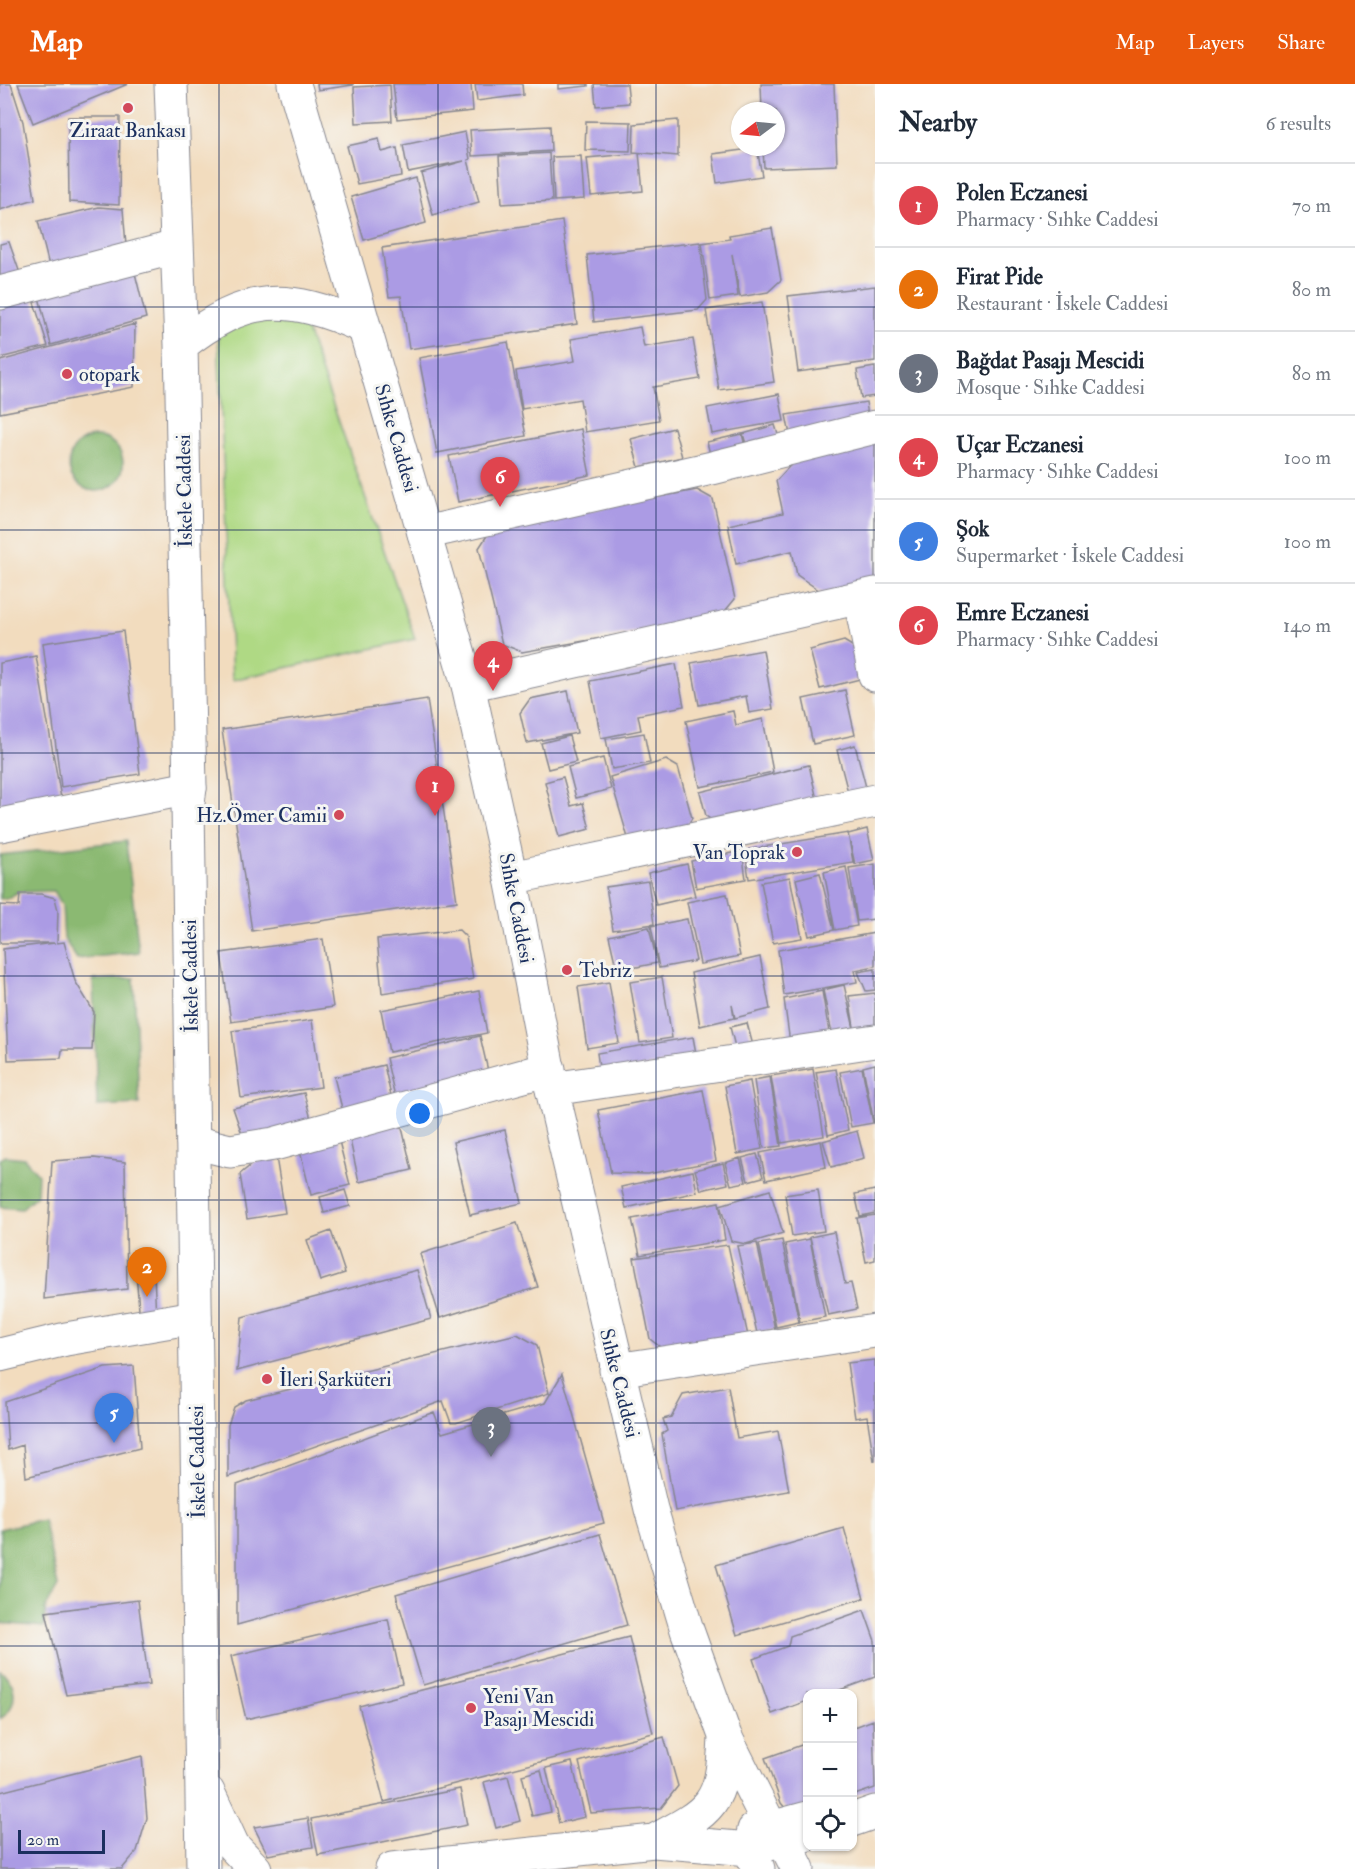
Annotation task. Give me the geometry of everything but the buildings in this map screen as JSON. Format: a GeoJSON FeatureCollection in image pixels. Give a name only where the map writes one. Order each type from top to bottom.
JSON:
{"type":"FeatureCollection","features":[{"type":"Feature","properties":{"kind":"main road","name":"İskele Caddesi"},"geometry":{"type":"LineString","coordinates":[[171,84],[181,345],[203,1869]]}},
{"type":"Feature","properties":{"kind":"main road","name":"Sıhke Caddesi"},"geometry":{"type":"LineString","coordinates":[[294,84],[362,326],[380,375],[468,685],[511,878],[551,1079],[616,1370],[651,1509],[687,1630],[725,1736]]}},
{"type":"Feature","properties":{"kind":"main road"},"geometry":{"type":"LineString","coordinates":[[0,293],[176,247]]}},
{"type":"Feature","properties":{"kind":"main road"},"geometry":{"type":"LineString","coordinates":[[181,345],[206,325],[231,311],[266,304],[290,303],[326,310],[362,326]]}},
{"type":"Feature","properties":{"kind":"main road"},"geometry":{"type":"LineString","coordinates":[[424,533],[712,468],[875,427]]}},
{"type":"Feature","properties":{"kind":"main road"},"geometry":{"type":"LineString","coordinates":[[468,685],[867,596],[875,675]]}},
{"type":"Feature","properties":{"kind":"main road"},"geometry":{"type":"LineString","coordinates":[[0,825],[189,795]]}},
{"type":"Feature","properties":{"kind":"main road"},"geometry":{"type":"LineString","coordinates":[[0,837],[189,795]]}},
{"type":"Feature","properties":{"kind":"main road"},"geometry":{"type":"LineString","coordinates":[[511,878],[875,801]]}},
{"type":"Feature","properties":{"kind":"main road"},"geometry":{"type":"LineString","coordinates":[[193,1142],[230,1151],[274,1144],[551,1079],[875,1041]]}},
{"type":"Feature","properties":{"kind":"main road"},"geometry":{"type":"LineString","coordinates":[[0,1355],[66,1339],[195,1317]]}},
{"type":"Feature","properties":{"kind":"main road"},"geometry":{"type":"LineString","coordinates":[[616,1370],[875,1331]]}},
{"type":"Feature","properties":{"kind":"main road"},"geometry":{"type":"LineString","coordinates":[[654,1841],[700,1813],[719,1792],[724,1774],[725,1736]]}},
{"type":"Feature","properties":{"kind":"main road"},"geometry":{"type":"LineString","coordinates":[[725,1736],[778,1848]]}},
{"type":"Feature","properties":{"kind":"main road"},"geometry":{"type":"LineString","coordinates":[[202,1776],[220,1823],[232,1846],[255,1869]]}},
{"type":"Feature","properties":{"kind":"main road"},"geometry":{"type":"LineString","coordinates":[[857,1803],[875,1798]]}},
{"type":"Feature","properties":{"kind":"main road"},"geometry":{"type":"LineString","coordinates":[[857,1818],[875,1812]]}},
{"type":"Feature","properties":{"kind":"main road"},"geometry":{"type":"LineString","coordinates":[[392,1869],[654,1841],[778,1848],[803,1822]]}},
{"type":"Feature","properties":{"kind":"green space"},"geometry":{"type":"Polygon","coordinates":[[[252,315],[303,319],[415,639],[232,680],[218,333],[252,315]]]}},
{"type":"Feature","properties":{"kind":"green space"},"geometry":{"type":"Polygon","coordinates":[[[91,437],[101,437],[111,441],[119,449],[123,464],[119,479],[111,487],[101,491],[91,491],[81,487],[73,479],[69,469],[69,459],[73,449],[81,441],[91,437]]]}},
{"type":"Feature","properties":{"kind":"green space"},"geometry":{"type":"Polygon","coordinates":[[[126,841],[139,952],[77,959],[64,939],[62,905],[54,891],[18,892],[8,898],[0,899],[0,855],[126,841]]]}},
{"type":"Feature","properties":{"kind":"green space"},"geometry":{"type":"Polygon","coordinates":[[[134,978],[139,1104],[97,1106],[93,980],[134,978]]]}},
{"type":"Feature","properties":{"kind":"green space"},"geometry":{"type":"Polygon","coordinates":[[[6,1156],[24,1158],[38,1174],[37,1195],[21,1209],[0,1207],[0,1159],[6,1156]]]}},
{"type":"Feature","properties":{"kind":"green space"},"geometry":{"type":"Polygon","coordinates":[[[43,1519],[58,1586],[45,1609],[44,1627],[0,1623],[0,1529],[43,1519]]]}},
{"type":"Feature","properties":{"kind":"green space"},"geometry":{"type":"Polygon","coordinates":[[[0,1671],[11,1682],[14,1695],[10,1708],[0,1719],[0,1671]]]}},
{"type":"Feature","properties":{"kind":"place","name":"Ziraat Bankası"},"geometry":{"type":"Point","coordinates":[128,108]}},
{"type":"Feature","properties":{"kind":"place","name":"otopark"},"geometry":{"type":"Point","coordinates":[67,374]}},
{"type":"Feature","properties":{"kind":"place","name":"Emre Eczanesi"},"geometry":{"type":"Point","coordinates":[500,507]}},
{"type":"Feature","properties":{"kind":"place","name":"Uçar Eczanesi"},"geometry":{"type":"Point","coordinates":[493,691]}},
{"type":"Feature","properties":{"kind":"place","name":"Hz.Ömer Camii"},"geometry":{"type":"Point","coordinates":[339,815]}},
{"type":"Feature","properties":{"kind":"place","name":"Polen Eczanesi"},"geometry":{"type":"Point","coordinates":[435,816]}},
{"type":"Feature","properties":{"kind":"place","name":"Van Toprak"},"geometry":{"type":"Point","coordinates":[797,852]}},
{"type":"Feature","properties":{"kind":"place","name":"Tebriz"},"geometry":{"type":"Point","coordinates":[567,970]}},
{"type":"Feature","properties":{"kind":"place","name":"Firat Pide"},"geometry":{"type":"Point","coordinates":[147,1297]}},
{"type":"Feature","properties":{"kind":"place","name":"İleri Şarküteri"},"geometry":{"type":"Point","coordinates":[267,1379]}},
{"type":"Feature","properties":{"kind":"place","name":"Şok"},"geometry":{"type":"Point","coordinates":[114,1443]}},
{"type":"Feature","properties":{"kind":"place","name":"Bağdat Pasajı Mescidi"},"geometry":{"type":"Point","coordinates":[491,1457]}},
{"type":"Feature","properties":{"kind":"place","name":"Yeni Van Pasajı Mescidi"},"geometry":{"type":"Point","coordinates":[471,1708]}}]}
